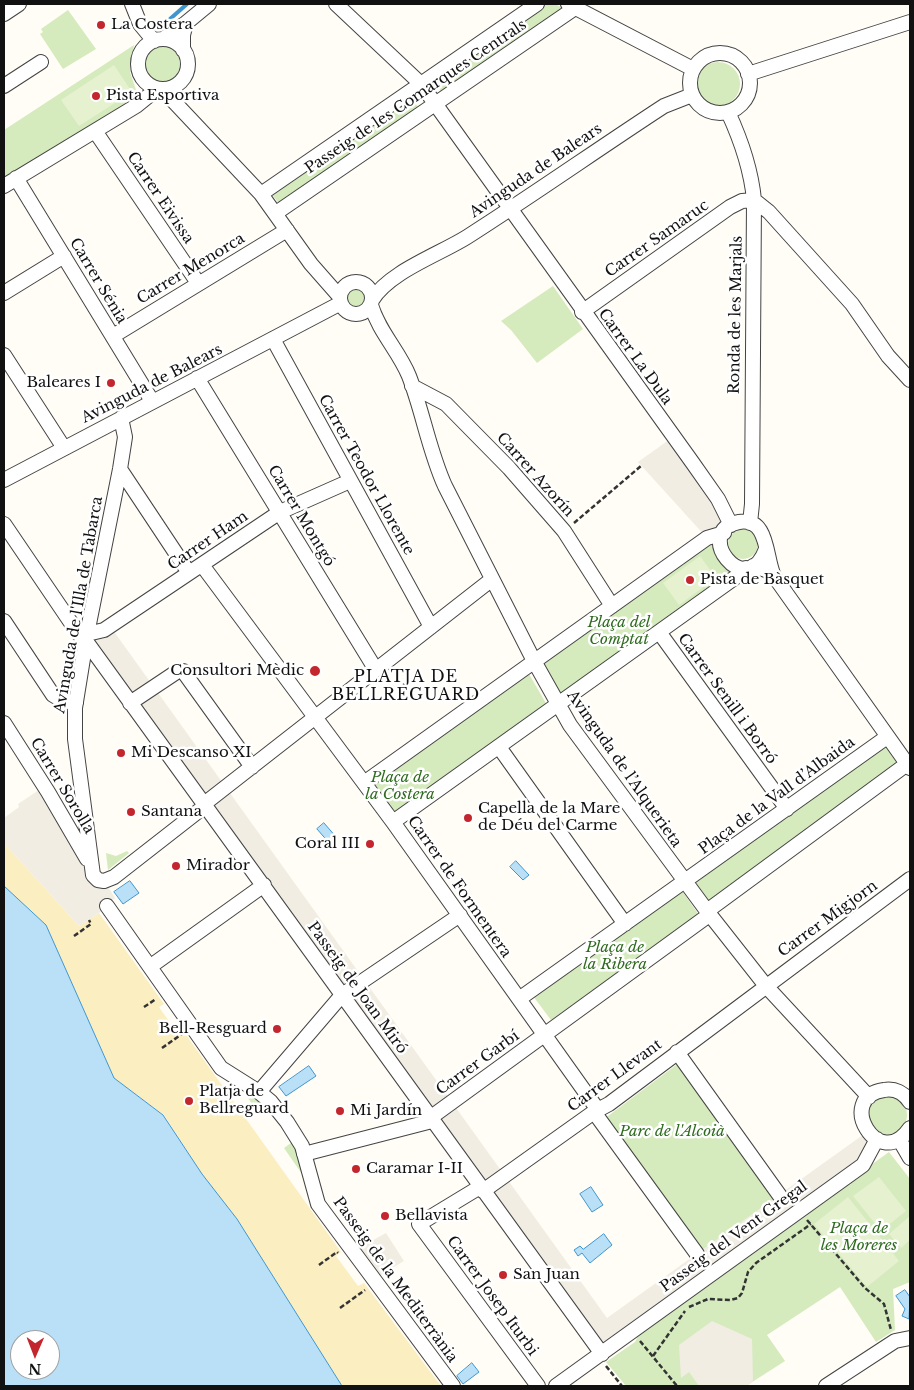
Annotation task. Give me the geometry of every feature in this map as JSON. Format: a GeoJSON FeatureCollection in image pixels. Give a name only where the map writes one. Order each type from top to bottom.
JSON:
{"type":"FeatureCollection","features":[{"type":"Feature","properties":{"kind":"street"},"geometry":{"type":"LineString","coordinates":[[132,4],[140,24],[141,52],[138,68],[144,80],[160,89],[192,119],[261,194],[346,306],[384,335]]}},
{"type":"Feature","properties":{"kind":"street"},"geometry":{"type":"LineString","coordinates":[[141,52],[186,23],[209,4]]}},
{"type":"Feature","properties":{"kind":"street","name":"Carrer La Dula"},"geometry":{"type":"LineString","coordinates":[[336,4],[421,84],[582,312],[712,491],[728,529]]}},
{"type":"Feature","properties":{"kind":"street","name":"Passeig de les Comarques Centrals"},"geometry":{"type":"LineString","coordinates":[[261,194],[537,4]]}},
{"type":"Feature","properties":{"kind":"street"},"geometry":{"type":"LineString","coordinates":[[572,6],[693,69]]}},
{"type":"Feature","properties":{"kind":"street","name":"Passeig de les Comarques Centrals"},"geometry":{"type":"LineString","coordinates":[[276,213],[572,6]]}},
{"type":"Feature","properties":{"kind":"street"},"geometry":{"type":"LineString","coordinates":[[748,74],[910,22]]}},
{"type":"Feature","properties":{"kind":"street"},"geometry":{"type":"LineString","coordinates":[[4,186],[136,106],[160,89],[177,85],[183,79],[188,64],[183,50],[183,35],[186,23]]}},
{"type":"Feature","properties":{"kind":"street"},"geometry":{"type":"LineString","coordinates":[[140,24],[158,40],[178,44],[183,50]]}},
{"type":"Feature","properties":{"kind":"street"},"geometry":{"type":"LineString","coordinates":[[719,53],[737,58],[748,74],[749,91],[745,99],[739,106],[728,112],[716,113],[700,106],[692,95],[689,84],[693,69],[701,59],[719,53]]}},
{"type":"Feature","properties":{"kind":"street"},"geometry":{"type":"LineString","coordinates":[[4,86],[42,62]]}},
{"type":"Feature","properties":{"kind":"street"},"geometry":{"type":"LineString","coordinates":[[136,106],[141,96],[144,80]]}},
{"type":"Feature","properties":{"kind":"street"},"geometry":{"type":"LineString","coordinates":[[177,85],[192,119]]}},
{"type":"Feature","properties":{"kind":"street","name":"Avinguda de Balears"},"geometry":{"type":"LineString","coordinates":[[399,275],[445,250],[510,209],[664,106],[692,95]]}},
{"type":"Feature","properties":{"kind":"street","name":"Ronda de les Marjals"},"geometry":{"type":"LineString","coordinates":[[728,112],[741,143],[751,177],[754,200],[752,504],[750,523]]}},
{"type":"Feature","properties":{"kind":"street","name":"Carrer Eivissa"},"geometry":{"type":"LineString","coordinates":[[95,131],[198,284]]}},
{"type":"Feature","properties":{"kind":"street","name":"Carrer Sénia"},"geometry":{"type":"LineString","coordinates":[[16,178],[152,402]]}},
{"type":"Feature","properties":{"kind":"street"},"geometry":{"type":"LineString","coordinates":[[754,200],[769,212],[852,304],[888,356],[910,380]]}},
{"type":"Feature","properties":{"kind":"street","name":"Carrer Samaruc"},"geometry":{"type":"LineString","coordinates":[[582,312],[730,207],[742,201],[754,200]]}},
{"type":"Feature","properties":{"kind":"street","name":"Carrer Menorca"},"geometry":{"type":"LineString","coordinates":[[113,336],[287,230]]}},
{"type":"Feature","properties":{"kind":"street"},"geometry":{"type":"LineString","coordinates":[[4,293],[64,256]]}},
{"type":"Feature","properties":{"kind":"street"},"geometry":{"type":"LineString","coordinates":[[317,270],[348,285],[362,284],[399,275]]}},
{"type":"Feature","properties":{"kind":"street"},"geometry":{"type":"LineString","coordinates":[[346,306],[363,313],[382,288],[399,275]]}},
{"type":"Feature","properties":{"kind":"street"},"geometry":{"type":"LineString","coordinates":[[362,284],[370,290],[371,303],[384,335]]}},
{"type":"Feature","properties":{"kind":"street"},"geometry":{"type":"LineString","coordinates":[[346,306],[348,285]]}},
{"type":"Feature","properties":{"kind":"street","name":"Avinguda de Balears"},"geometry":{"type":"LineString","coordinates":[[4,480],[273,339],[346,306]]}},
{"type":"Feature","properties":{"kind":"street","name":"Avinguda de l’Alquerieta"},"geometry":{"type":"LineString","coordinates":[[384,335],[397,353],[412,386],[441,478],[491,580],[558,706],[708,913],[766,986],[869,1097]]}},
{"type":"Feature","properties":{"kind":"street","name":"Carrer Teodor Llorente"},"geometry":{"type":"LineString","coordinates":[[273,339],[431,627]]}},
{"type":"Feature","properties":{"kind":"street"},"geometry":{"type":"LineString","coordinates":[[4,355],[64,448]]}},
{"type":"Feature","properties":{"kind":"street","name":"Carrer Montgó"},"geometry":{"type":"LineString","coordinates":[[198,378],[376,670]]}},
{"type":"Feature","properties":{"kind":"street","name":"Carrer Azorín"},"geometry":{"type":"LineString","coordinates":[[412,386],[446,404],[509,468],[564,531],[612,606]]}},
{"type":"Feature","properties":{"kind":"street","name":"Avinguda de l'Illa de Tabarca"},"geometry":{"type":"LineString","coordinates":[[91,867],[75,739],[76,703],[120,469],[125,437],[121,418]]}},
{"type":"Feature","properties":{"kind":"street"},"geometry":{"type":"LineString","coordinates":[[120,469],[189,573]]}},
{"type":"Feature","properties":{"kind":"street","name":"Carrer Ham"},"geometry":{"type":"LineString","coordinates":[[87,637],[104,630],[280,512],[350,481]]}},
{"type":"Feature","properties":{"kind":"street"},"geometry":{"type":"LineString","coordinates":[[364,783],[710,536],[743,522],[757,526],[764,534],[766,549],[774,576]]}},
{"type":"Feature","properties":{"kind":"street","name":"Passeig de Joan Miró"},"geometry":{"type":"LineString","coordinates":[[4,524],[78,633],[87,637],[130,703],[264,885],[600,1356]]}},
{"type":"Feature","properties":{"kind":"street"},"geometry":{"type":"LineString","coordinates":[[544,1035],[909,766],[774,576],[766,570],[731,565],[725,559],[720,547],[728,529]]}},
{"type":"Feature","properties":{"kind":"street"},"geometry":{"type":"LineString","coordinates":[[393,822],[759,561],[766,549]]}},
{"type":"Feature","properties":{"kind":"street","name":"Carrer de Formentera"},"geometry":{"type":"LineString","coordinates":[[202,565],[460,914],[596,1111]]}},
{"type":"Feature","properties":{"kind":"street"},"geometry":{"type":"LineString","coordinates":[[91,867],[96,879],[104,881],[114,877],[491,580]]}},
{"type":"Feature","properties":{"kind":"street"},"geometry":{"type":"LineString","coordinates":[[4,621],[53,695],[63,701],[76,703]]}},
{"type":"Feature","properties":{"kind":"street","name":"Carrer Senill i Borró"},"geometry":{"type":"LineString","coordinates":[[659,632],[787,809]]}},
{"type":"Feature","properties":{"kind":"street"},"geometry":{"type":"LineString","coordinates":[[130,703],[178,671],[183,671],[252,767]]}},
{"type":"Feature","properties":{"kind":"street","name":"Carrer Sorolla"},"geometry":{"type":"LineString","coordinates":[[4,723],[48,792],[91,867]]}},
{"type":"Feature","properties":{"kind":"street","name":"Plaça de la Vall d’Albaida"},"geometry":{"type":"LineString","coordinates":[[685,882],[887,737]]}},
{"type":"Feature","properties":{"kind":"street"},"geometry":{"type":"LineString","coordinates":[[499,747],[625,924]]}},
{"type":"Feature","properties":{"kind":"street","name":"Carrer Migjorn"},"geometry":{"type":"LineString","coordinates":[[766,986],[910,879]]}},
{"type":"Feature","properties":{"kind":"street"},"geometry":{"type":"LineString","coordinates":[[519,999],[685,882]]}},
{"type":"Feature","properties":{"kind":"street"},"geometry":{"type":"LineString","coordinates":[[156,963],[264,885]]}},
{"type":"Feature","properties":{"kind":"street","name":"Passeig de la Mediterrània"},"geometry":{"type":"LineString","coordinates":[[107,906],[156,963],[221,1068],[259,1092],[271,1102],[290,1126],[304,1154],[318,1204],[453,1386]]}},
{"type":"Feature","properties":{"kind":"street"},"geometry":{"type":"LineString","coordinates":[[259,1092],[342,995],[460,914]]}},
{"type":"Feature","properties":{"kind":"street","name":"Carrer Llevant"},"geometry":{"type":"LineString","coordinates":[[419,1224],[481,1189],[609,1104],[766,986]]}},
{"type":"Feature","properties":{"kind":"street","name":"Carrer Garbí"},"geometry":{"type":"LineString","coordinates":[[431,1120],[544,1035]]}},
{"type":"Feature","properties":{"kind":"street"},"geometry":{"type":"LineString","coordinates":[[677,1052],[780,1196]]}},
{"type":"Feature","properties":{"kind":"street"},"geometry":{"type":"LineString","coordinates":[[909,1099],[895,1090],[888,1089],[874,1093],[864,1103],[861,1118],[867,1132],[877,1140],[884,1142],[899,1139],[910,1128]]}},
{"type":"Feature","properties":{"kind":"street"},"geometry":{"type":"LineString","coordinates":[[596,1111],[697,1254]]}},
{"type":"Feature","properties":{"kind":"street"},"geometry":{"type":"LineString","coordinates":[[304,1154],[431,1120]]}},
{"type":"Feature","properties":{"kind":"street"},"geometry":{"type":"LineString","coordinates":[[899,1139],[910,1158]]}},
{"type":"Feature","properties":{"kind":"street","name":"Passeig del Vent Gregal"},"geometry":{"type":"LineString","coordinates":[[556,1386],[863,1165],[877,1140]]}},
{"type":"Feature","properties":{"kind":"street","name":"Carrer Josep Iturbi"},"geometry":{"type":"LineString","coordinates":[[419,1224],[538,1386]]}},
{"type":"Feature","properties":{"kind":"street"},"geometry":{"type":"LineString","coordinates":[[826,1386],[893,1342],[910,1338]]}},
{"type":"Feature","properties":{"kind":"path"},"geometry":{"type":"LineString","coordinates":[[564,531],[642,466]]}},
{"type":"Feature","properties":{"kind":"path"},"geometry":{"type":"LineString","coordinates":[[74,936],[91,924],[89,920]]}},
{"type":"Feature","properties":{"kind":"path"},"geometry":{"type":"LineString","coordinates":[[144,1007],[156,998],[160,1004]]}},
{"type":"Feature","properties":{"kind":"path"},"geometry":{"type":"LineString","coordinates":[[162,1048],[183,1034],[178,1028]]}},
{"type":"Feature","properties":{"kind":"path"},"geometry":{"type":"LineString","coordinates":[[653,1356],[686,1309],[708,1299],[730,1300],[738,1298],[742,1293],[748,1272],[756,1262],[811,1224],[865,1288],[884,1304],[888,1310],[893,1342]]}},
{"type":"Feature","properties":{"kind":"path"},"geometry":{"type":"LineString","coordinates":[[320,1265],[337,1252],[342,1258]]}},
{"type":"Feature","properties":{"kind":"path"},"geometry":{"type":"LineString","coordinates":[[340,1308],[366,1291],[361,1284]]}},
{"type":"Feature","properties":{"kind":"path"},"geometry":{"type":"LineString","coordinates":[[632,1332],[678,1386]]}},
{"type":"Feature","properties":{"kind":"path"},"geometry":{"type":"LineString","coordinates":[[600,1356],[622,1386]]}},
{"type":"Feature","properties":{"kind":"green space"},"geometry":{"type":"Polygon","coordinates":[[[543,4],[555,4],[564,9],[442,93],[433,80],[543,4]]]}},
{"type":"Feature","properties":{"kind":"green space"},"geometry":{"type":"Polygon","coordinates":[[[68,10],[96,49],[63,69],[40,34],[43,32],[41,29],[68,10]]]}},
{"type":"Feature","properties":{"kind":"green space"},"geometry":{"type":"Polygon","coordinates":[[[134,45],[130,72],[136,90],[133,100],[4,178],[4,130],[134,45]]]}},
{"type":"Feature","properties":{"kind":"green space"},"geometry":{"type":"Polygon","coordinates":[[[162,46],[169,47],[175,51],[179,57],[179,71],[175,77],[169,81],[162,82],[155,81],[149,77],[145,71],[144,64],[145,57],[149,51],[155,47],[162,46]]]}},
{"type":"Feature","properties":{"kind":"green space"},"geometry":{"type":"Polygon","coordinates":[[[718,62],[730,66],[736,72],[740,84],[736,96],[730,102],[718,106],[706,102],[700,96],[696,84],[700,72],[706,66],[718,62]]]}},
{"type":"Feature","properties":{"kind":"green space","name":"Pista Esportiva"},"geometry":{"type":"Polygon","coordinates":[[[114,65],[132,92],[79,126],[61,100],[114,65]]]}},
{"type":"Feature","properties":{"kind":"green space"},"geometry":{"type":"Polygon","coordinates":[[[410,96],[419,108],[280,205],[270,192],[410,96]]]}},
{"type":"Feature","properties":{"kind":"green space"},"geometry":{"type":"Polygon","coordinates":[[[553,286],[583,329],[537,363],[511,330],[501,321],[553,286]]]}},
{"type":"Feature","properties":{"kind":"green space"},"geometry":{"type":"Polygon","coordinates":[[[355,287],[365,294],[366,298],[359,308],[355,309],[345,302],[344,298],[351,288],[355,287]]]}},
{"type":"Feature","properties":{"kind":"green space"},"geometry":{"type":"Polygon","coordinates":[[[743,529],[754,533],[758,544],[754,555],[743,559],[732,555],[728,544],[732,533],[743,529]]]}},
{"type":"Feature","properties":{"kind":"green space","name":"Plaça del Comptat"},"geometry":{"type":"Polygon","coordinates":[[[715,539],[719,559],[735,571],[561,696],[542,663],[715,539]]]}},
{"type":"Feature","properties":{"kind":"green space","name":"Pista de Bàsquet"},"geometry":{"type":"Polygon","coordinates":[[[700,556],[716,578],[679,605],[663,583],[700,556]]]}},
{"type":"Feature","properties":{"kind":"green space","name":"Plaça de la Costera"},"geometry":{"type":"Polygon","coordinates":[[[529,674],[547,705],[394,813],[372,784],[529,674]]]}},
{"type":"Feature","properties":{"kind":"green space"},"geometry":{"type":"Polygon","coordinates":[[[884,743],[899,764],[710,902],[694,880],[884,743]]]}},
{"type":"Feature","properties":{"kind":"green space"},"geometry":{"type":"Polygon","coordinates":[[[127,851],[129,853],[108,870],[106,853],[116,856],[127,851]]]}},
{"type":"Feature","properties":{"kind":"green space","name":"Plaça de la Ribera"},"geometry":{"type":"Polygon","coordinates":[[[682,891],[699,915],[551,1020],[533,996],[682,891]]]}},
{"type":"Feature","properties":{"kind":"green space","name":"Parc de l'Alcoià"},"geometry":{"type":"Polygon","coordinates":[[[680,1062],[777,1198],[701,1251],[604,1119],[680,1062]]]}},
{"type":"Feature","properties":{"kind":"green space"},"geometry":{"type":"Polygon","coordinates":[[[243,1087],[270,1109],[264,1115],[258,1112],[242,1090],[243,1087]]]}},
{"type":"Feature","properties":{"kind":"green space"},"geometry":{"type":"Polygon","coordinates":[[[887,1095],[901,1101],[907,1115],[901,1129],[887,1135],[873,1129],[867,1115],[873,1101],[887,1095]]]}},
{"type":"Feature","properties":{"kind":"green space"},"geometry":{"type":"Polygon","coordinates":[[[295,1140],[305,1173],[302,1174],[284,1148],[295,1140]]]}},
{"type":"Feature","properties":{"kind":"green space","name":"Plaça de les Moreres"},"geometry":{"type":"Polygon","coordinates":[[[889,1152],[910,1179],[910,1282],[893,1289],[895,1330],[876,1342],[840,1287],[767,1335],[785,1361],[746,1386],[626,1386],[606,1362],[635,1342],[640,1332],[889,1152]]]}},
{"type":"Feature","properties":{"kind":"green space"},"geometry":{"type":"Polygon","coordinates":[[[879,1177],[906,1211],[881,1231],[853,1196],[879,1177]]]}},
{"type":"Feature","properties":{"kind":"green space"},"geometry":{"type":"Polygon","coordinates":[[[848,1197],[899,1261],[867,1287],[814,1224],[848,1197]]]}},
{"type":"Feature","properties":{"kind":"green space"},"geometry":{"type":"Polygon","coordinates":[[[910,1216],[910,1240],[901,1248],[889,1234],[910,1216]]]}},
{"type":"Feature","properties":{"kind":"sand","name":"Platja de Bellreguard"},"geometry":{"type":"Polygon","coordinates":[[[4,843],[79,926],[99,913],[164,1004],[159,1007],[173,1027],[179,1025],[341,1252],[336,1256],[358,1286],[364,1283],[441,1386],[342,1386],[237,1219],[202,1174],[164,1115],[114,1078],[46,925],[4,886],[4,843]]]}},
{"type":"Feature","properties":{"kind":"shaded area"},"geometry":{"type":"Polygon","coordinates":[[[673,437],[731,525],[707,538],[638,462],[673,437]]]}},
{"type":"Feature","properties":{"kind":"shaded area"},"geometry":{"type":"Polygon","coordinates":[[[110,626],[607,1318],[867,1132],[872,1152],[602,1354],[87,634],[110,626]]]}},
{"type":"Feature","properties":{"kind":"shaded area"},"geometry":{"type":"Polygon","coordinates":[[[45,786],[115,898],[99,913],[79,926],[4,843],[4,818],[19,807],[18,804],[45,786]]]}},
{"type":"Feature","properties":{"kind":"shaded area"},"geometry":{"type":"Polygon","coordinates":[[[386,1233],[404,1261],[374,1279],[353,1251],[386,1233]]]}},
{"type":"Feature","properties":{"kind":"shaded area"},"geometry":{"type":"Polygon","coordinates":[[[712,1321],[752,1339],[753,1382],[746,1386],[699,1386],[689,1372],[681,1378],[679,1345],[712,1321]]]}},
{"type":"Feature","properties":{"kind":"water"},"geometry":{"type":"Polygon","coordinates":[[[324,823],[337,838],[330,844],[317,829],[324,823]]]}},
{"type":"Feature","properties":{"kind":"water"},"geometry":{"type":"Polygon","coordinates":[[[516,861],[529,875],[523,880],[510,867],[516,861]]]}},
{"type":"Feature","properties":{"kind":"water"},"geometry":{"type":"Polygon","coordinates":[[[130,881],[139,893],[123,904],[114,892],[130,881]]]}},
{"type":"Feature","properties":{"kind":"water"},"geometry":{"type":"Polygon","coordinates":[[[4,886],[46,925],[114,1078],[163,1115],[202,1174],[237,1219],[342,1386],[4,1386],[4,886]]]}},
{"type":"Feature","properties":{"kind":"water"},"geometry":{"type":"Polygon","coordinates":[[[309,1066],[316,1076],[286,1096],[279,1087],[309,1066]]]}},
{"type":"Feature","properties":{"kind":"water"},"geometry":{"type":"Polygon","coordinates":[[[591,1187],[603,1205],[592,1212],[580,1194],[591,1187]]]}},
{"type":"Feature","properties":{"kind":"water"},"geometry":{"type":"Polygon","coordinates":[[[604,1234],[612,1245],[590,1263],[582,1253],[578,1256],[574,1250],[580,1246],[583,1249],[604,1234]]]}},
{"type":"Feature","properties":{"kind":"water"},"geometry":{"type":"Polygon","coordinates":[[[905,1290],[910,1297],[909,1319],[902,1316],[905,1309],[896,1296],[905,1290]]]}},
{"type":"Feature","properties":{"kind":"water"},"geometry":{"type":"Polygon","coordinates":[[[472,1363],[479,1372],[463,1384],[457,1376],[472,1363]]]}},
{"type":"Feature","properties":{"kind":"waterway"},"geometry":{"type":"LineString","coordinates":[[170,19],[187,4]]}},
{"type":"Feature","properties":{"kind":"place","name":"La Costera"},"geometry":{"type":"Point","coordinates":[101,25]}},
{"type":"Feature","properties":{"kind":"place","name":"Pista Esportiva"},"geometry":{"type":"Point","coordinates":[96,96]}},
{"type":"Feature","properties":{"kind":"place","name":"Baleares I"},"geometry":{"type":"Point","coordinates":[111,383]}},
{"type":"Feature","properties":{"kind":"place","name":"Pista de Bàsquet"},"geometry":{"type":"Point","coordinates":[690,580]}},
{"type":"Feature","properties":{"kind":"place","name":"Consultori Mèdic"},"geometry":{"type":"Point","coordinates":[315,671]}},
{"type":"Feature","properties":{"kind":"place","name":"Mi Descanso XI"},"geometry":{"type":"Point","coordinates":[121,753]}},
{"type":"Feature","properties":{"kind":"place","name":"Santana"},"geometry":{"type":"Point","coordinates":[131,812]}},
{"type":"Feature","properties":{"kind":"place","name":"Capella de la Mare de Déu del Carme"},"geometry":{"type":"Point","coordinates":[468,818]}},
{"type":"Feature","properties":{"kind":"place","name":"Coral III"},"geometry":{"type":"Point","coordinates":[370,844]}},
{"type":"Feature","properties":{"kind":"place","name":"Mirador"},"geometry":{"type":"Point","coordinates":[176,866]}},
{"type":"Feature","properties":{"kind":"place","name":"Bell-Resguard"},"geometry":{"type":"Point","coordinates":[277,1029]}},
{"type":"Feature","properties":{"kind":"place","name":"Platja de Bellreguard"},"geometry":{"type":"Point","coordinates":[189,1101]}},
{"type":"Feature","properties":{"kind":"place","name":"Mi Jardín"},"geometry":{"type":"Point","coordinates":[340,1111]}},
{"type":"Feature","properties":{"kind":"place","name":"Caramar I-II"},"geometry":{"type":"Point","coordinates":[356,1169]}},
{"type":"Feature","properties":{"kind":"place","name":"Bellavista"},"geometry":{"type":"Point","coordinates":[385,1216]}},
{"type":"Feature","properties":{"kind":"place","name":"San Juan"},"geometry":{"type":"Point","coordinates":[503,1275]}},
{"type":"Feature","properties":{"kind":"district","name":"PLATJA DE BELLREGUARD"},"geometry":{"type":"Point","coordinates":[406,686]}}]}
